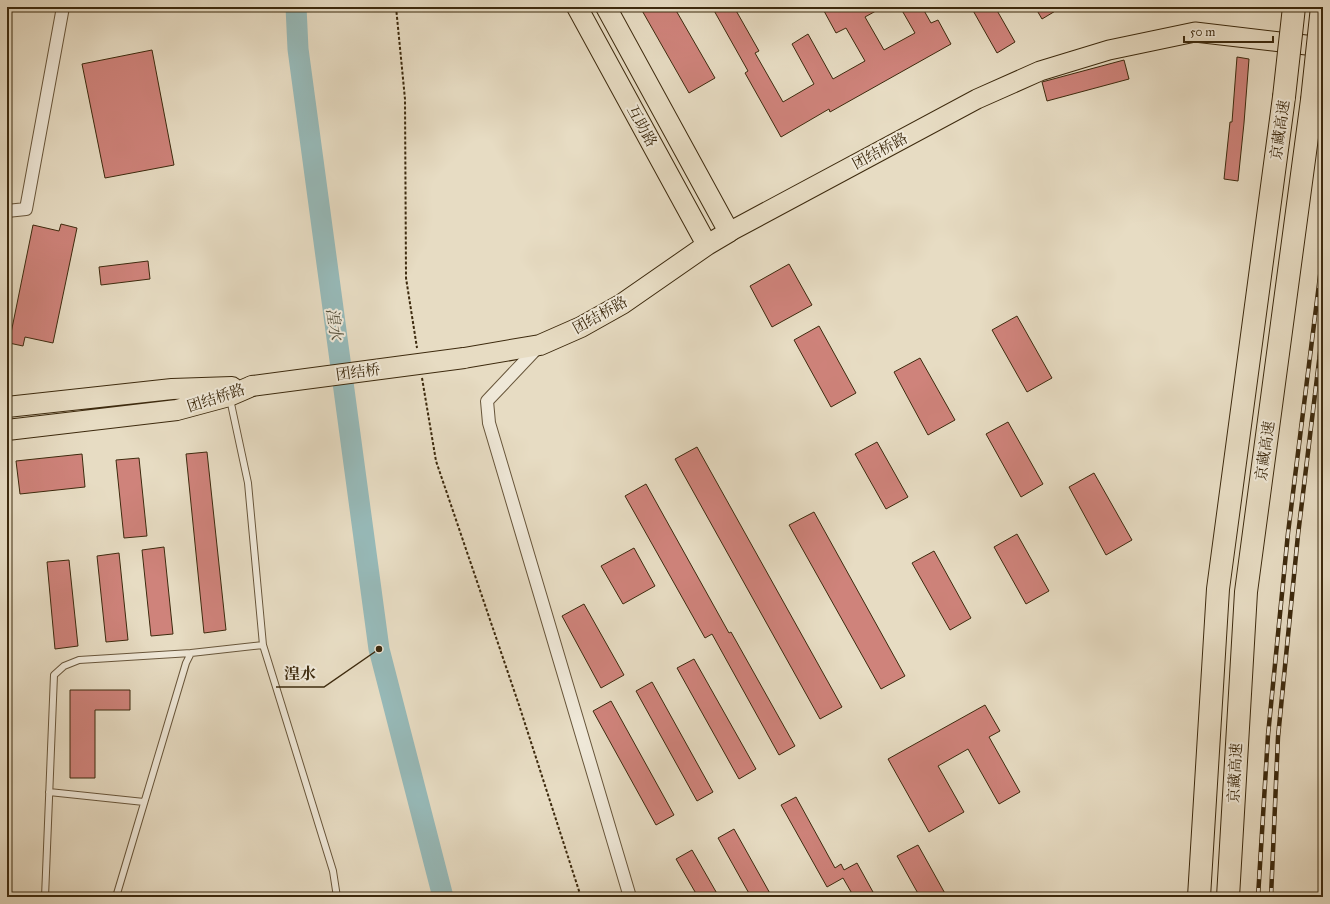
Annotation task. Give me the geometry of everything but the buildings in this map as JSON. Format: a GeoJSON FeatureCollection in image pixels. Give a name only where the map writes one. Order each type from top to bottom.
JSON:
{"type":"FeatureCollection","features":[{"type":"Feature","properties":{"kind":"highway","name":"互助路"},"geometry":{"type":"LineString","coordinates":[[577,7],[707,245]]}},
{"type":"Feature","properties":{"kind":"highway","name":"互助路"},"geometry":{"type":"LineString","coordinates":[[606,7],[729,232]]}},
{"type":"Feature","properties":{"kind":"highway","name":"京藏高速"},"geometry":{"type":"LineString","coordinates":[[1199,897],[1218,589],[1284,97],[1294,7]]}},
{"type":"Feature","properties":{"kind":"highway","name":"京藏高速"},"geometry":{"type":"LineString","coordinates":[[1228,897],[1246,592],[1312,100],[1322,7]]}},
{"type":"Feature","properties":{"kind":"highway","name":"团结桥路"},"geometry":{"type":"LineString","coordinates":[[464,358],[540,346],[581,327],[622,304],[707,245],[729,232]]}},
{"type":"Feature","properties":{"kind":"highway","name":"团结桥"},"geometry":{"type":"LineString","coordinates":[[252,386],[464,358]]}},
{"type":"Feature","properties":{"kind":"highway","name":"团结桥路"},"geometry":{"type":"LineString","coordinates":[[7,430],[177,410],[229,396],[252,386]]}},
{"type":"Feature","properties":{"kind":"highway","name":"团结桥路"},"geometry":{"type":"LineString","coordinates":[[7,407],[172,389],[252,386]]}},
{"type":"Feature","properties":{"kind":"main road","name":"团结桥路"},"geometry":{"type":"LineString","coordinates":[[729,232],[977,99],[1040,71],[1102,52],[1195,32],[1323,47]]}},
{"type":"Feature","properties":{"kind":"street"},"geometry":{"type":"LineString","coordinates":[[7,211],[26,209],[63,7]]}},
{"type":"Feature","properties":{"kind":"street"},"geometry":{"type":"LineString","coordinates":[[540,346],[487,401],[489,423],[630,897]]}},
{"type":"Feature","properties":{"kind":"lane"},"geometry":{"type":"LineString","coordinates":[[229,396],[248,483],[263,645],[333,871],[337,897]]}},
{"type":"Feature","properties":{"kind":"lane"},"geometry":{"type":"LineString","coordinates":[[45,897],[54,675],[64,666],[79,660],[191,653],[263,645]]}},
{"type":"Feature","properties":{"kind":"lane"},"geometry":{"type":"LineString","coordinates":[[116,897],[186,663],[191,653]]}},
{"type":"Feature","properties":{"kind":"lane"},"geometry":{"type":"LineString","coordinates":[[49,792],[144,802]]}},
{"type":"Feature","properties":{"kind":"path"},"geometry":{"type":"LineString","coordinates":[[396,7],[405,99],[406,278],[418,354]]}},
{"type":"Feature","properties":{"kind":"path"},"geometry":{"type":"LineString","coordinates":[[422,377],[436,461],[519,705],[581,897]]}},
{"type":"Feature","properties":{"kind":"waterway","name":"湟水"},"geometry":{"type":"LineString","coordinates":[[296,7],[298,49],[379,649],[443,897]]}},
{"type":"Feature","properties":{"kind":"railway"},"geometry":{"type":"LineString","coordinates":[[1258,897],[1268,735],[1288,533],[1323,252]]}},
{"type":"Feature","properties":{"kind":"railway"},"geometry":{"type":"LineString","coordinates":[[1271,897],[1278,737],[1298,535],[1323,328]]}},
{"type":"Feature","properties":{"kind":"place","name":"湟水"},"geometry":{"type":"Point","coordinates":[379,649]}}]}
